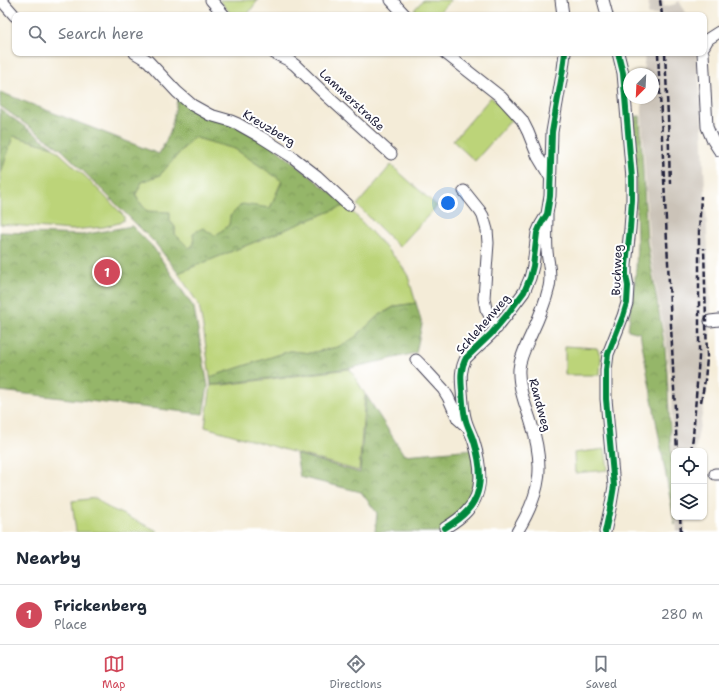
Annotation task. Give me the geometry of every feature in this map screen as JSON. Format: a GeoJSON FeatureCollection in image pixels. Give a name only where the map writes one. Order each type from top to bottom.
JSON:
{"type":"FeatureCollection","features":[{"type":"Feature","properties":{"kind":"street"},"geometry":{"type":"LineString","coordinates":[[2,0],[12,13]]}},
{"type":"Feature","properties":{"kind":"street"},"geometry":{"type":"LineString","coordinates":[[212,0],[222,12]]}},
{"type":"Feature","properties":{"kind":"street"},"geometry":{"type":"LineString","coordinates":[[392,0],[402,12]]}},
{"type":"Feature","properties":{"kind":"street"},"geometry":{"type":"LineString","coordinates":[[561,0],[563,12]]}},
{"type":"Feature","properties":{"kind":"street"},"geometry":{"type":"LineString","coordinates":[[603,0],[606,12]]}},
{"type":"Feature","properties":{"kind":"street"},"geometry":{"type":"LineString","coordinates":[[707,41],[719,32]]}},
{"type":"Feature","properties":{"kind":"street","name":"Kreuzberg"},"geometry":{"type":"LineString","coordinates":[[140,56],[148,61],[177,92],[196,108],[210,115],[238,124],[271,143],[317,176],[348,205]]}},
{"type":"Feature","properties":{"kind":"street","name":"Lammerstraße"},"geometry":{"type":"LineString","coordinates":[[280,56],[295,65],[319,89],[391,154]]}},
{"type":"Feature","properties":{"kind":"street"},"geometry":{"type":"LineString","coordinates":[[449,56],[501,98],[522,120],[538,158],[550,176]]}},
{"type":"Feature","properties":{"kind":"street","name":"Schlehenweg"},"geometry":{"type":"LineString","coordinates":[[445,528],[466,513],[476,500],[479,492],[480,464],[464,413],[460,377],[464,362],[470,354],[497,328],[522,296],[532,272],[537,233],[547,214],[550,196],[552,132],[565,56]]}},
{"type":"Feature","properties":{"kind":"street","name":"Buchweg"},"geometry":{"type":"LineString","coordinates":[[605,532],[614,486],[606,399],[606,365],[608,354],[627,303],[628,286],[626,265],[632,200],[623,73],[619,56]]}},
{"type":"Feature","properties":{"kind":"street"},"geometry":{"type":"LineString","coordinates":[[703,56],[707,127],[719,150]]}},
{"type":"Feature","properties":{"kind":"street"},"geometry":{"type":"LineString","coordinates":[[464,191],[483,216],[487,230],[488,243],[484,298],[486,309],[497,328]]}},
{"type":"Feature","properties":{"kind":"street","name":"Randweg"},"geometry":{"type":"LineString","coordinates":[[517,532],[534,500],[538,480],[538,448],[521,389],[519,370],[522,357],[538,319],[550,282],[547,251],[547,214]]}},
{"type":"Feature","properties":{"kind":"street","name":"Schlehenweg"},"geometry":{"type":"LineString","coordinates":[[416,360],[443,389],[458,419],[469,428]]}},
{"type":"Feature","properties":{"kind":"shaded area"},"geometry":{"type":"Polygon","coordinates":[[[649,0],[663,0],[664,7],[675,4],[679,1],[685,12],[648,12],[649,0]]]}},
{"type":"Feature","properties":{"kind":"shaded area"},"geometry":{"type":"Polygon","coordinates":[[[645,56],[696,56],[701,103],[711,316],[709,375],[696,448],[673,448],[668,354],[649,242],[642,104],[659,104],[659,68],[644,68],[645,56]]]}},
{"type":"Feature","properties":{"kind":"shaded area"},"geometry":{"type":"Polygon","coordinates":[[[676,520],[685,520],[685,532],[677,532],[676,520]]]}},
{"type":"Feature","properties":{"kind":"green space"},"geometry":{"type":"Polygon","coordinates":[[[219,0],[258,0],[249,12],[229,12],[219,0]]]}},
{"type":"Feature","properties":{"kind":"green space"},"geometry":{"type":"Polygon","coordinates":[[[423,0],[451,0],[439,12],[416,12],[414,10],[423,0]]]}},
{"type":"Feature","properties":{"kind":"green space"},"geometry":{"type":"Polygon","coordinates":[[[0,92],[159,154],[170,133],[178,96],[266,141],[346,205],[178,273],[156,244],[62,150],[0,106],[0,92]],[[193,137],[160,175],[142,182],[136,194],[138,200],[147,211],[170,212],[170,221],[175,227],[175,234],[189,248],[194,244],[193,233],[203,228],[215,236],[229,225],[230,216],[242,204],[270,208],[282,181],[235,149],[193,137]]]}},
{"type":"Feature","properties":{"kind":"green space"},"geometry":{"type":"Polygon","coordinates":[[[491,97],[513,118],[475,161],[453,141],[491,97]]]}},
{"type":"Feature","properties":{"kind":"green space"},"geometry":{"type":"Polygon","coordinates":[[[0,109],[53,147],[13,136],[0,176],[0,109]]]}},
{"type":"Feature","properties":{"kind":"green space"},"geometry":{"type":"Polygon","coordinates":[[[640,116],[647,242],[665,348],[671,448],[671,503],[640,333],[628,330],[636,270],[637,242],[634,117],[640,116]]]}},
{"type":"Feature","properties":{"kind":"green space"},"geometry":{"type":"Polygon","coordinates":[[[13,136],[53,147],[87,178],[124,216],[124,220],[104,227],[71,230],[0,224],[0,176],[13,136]]]}},
{"type":"Feature","properties":{"kind":"green space"},"geometry":{"type":"Polygon","coordinates":[[[193,137],[235,149],[282,180],[270,208],[231,216],[229,225],[215,236],[194,244],[189,248],[175,234],[175,227],[170,221],[147,211],[138,200],[136,194],[142,182],[160,175],[193,137]]]}},
{"type":"Feature","properties":{"kind":"green space"},"geometry":{"type":"Polygon","coordinates":[[[391,165],[437,206],[399,247],[357,205],[391,165]]]}},
{"type":"Feature","properties":{"kind":"green space"},"geometry":{"type":"Polygon","coordinates":[[[346,205],[400,263],[408,276],[416,303],[395,306],[378,316],[354,338],[338,347],[310,353],[290,351],[210,377],[199,305],[178,273],[346,205]]]}},
{"type":"Feature","properties":{"kind":"green space"},"geometry":{"type":"Polygon","coordinates":[[[132,226],[153,247],[194,308],[208,386],[203,414],[0,391],[0,232],[82,235],[132,226]]]}},
{"type":"Feature","properties":{"kind":"green space"},"geometry":{"type":"Polygon","coordinates":[[[416,303],[422,324],[416,353],[351,368],[211,385],[210,377],[290,351],[310,353],[338,347],[354,338],[378,316],[396,306],[416,303]]]}},
{"type":"Feature","properties":{"kind":"green space"},"geometry":{"type":"Polygon","coordinates":[[[565,346],[597,348],[601,357],[600,375],[565,375],[565,346]]]}},
{"type":"Feature","properties":{"kind":"green space"},"geometry":{"type":"Polygon","coordinates":[[[350,369],[365,394],[359,471],[205,427],[211,385],[223,385],[350,369]]]}},
{"type":"Feature","properties":{"kind":"green space"},"geometry":{"type":"Polygon","coordinates":[[[366,395],[404,455],[474,449],[479,478],[474,497],[454,530],[451,532],[375,532],[377,513],[361,492],[300,477],[296,454],[360,473],[366,395]]]}},
{"type":"Feature","properties":{"kind":"green space"},"geometry":{"type":"Polygon","coordinates":[[[605,449],[608,470],[575,473],[574,453],[605,449]]]}},
{"type":"Feature","properties":{"kind":"green space"},"geometry":{"type":"Polygon","coordinates":[[[96,498],[107,507],[158,531],[76,532],[72,501],[96,498]]]}},
{"type":"Feature","properties":{"kind":"railway"},"geometry":{"type":"LineString","coordinates":[[660,0],[662,12]]}},
{"type":"Feature","properties":{"kind":"railway"},"geometry":{"type":"LineString","coordinates":[[658,56],[677,448]]}},
{"type":"Feature","properties":{"kind":"railway"},"geometry":{"type":"LineString","coordinates":[[665,56],[670,184]]}},
{"type":"Feature","properties":{"kind":"railway"},"geometry":{"type":"LineString","coordinates":[[691,448],[699,357],[699,232],[701,196]]}},
{"type":"Feature","properties":{"kind":"railway"},"geometry":{"type":"LineString","coordinates":[[701,402],[707,358],[704,248]]}},
{"type":"Feature","properties":{"kind":"railway"},"geometry":{"type":"LineString","coordinates":[[680,520],[681,532]]}},
{"type":"Feature","properties":{"kind":"cycle path"},"geometry":{"type":"LineString","coordinates":[[445,528],[460,518],[467,511],[473,504],[477,495],[480,469],[474,442],[465,418],[461,374],[466,358],[491,334],[506,316],[524,292],[530,278],[537,233],[547,214],[550,196],[552,132],[565,56]]}},
{"type":"Feature","properties":{"kind":"cycle path"},"geometry":{"type":"LineString","coordinates":[[605,532],[614,486],[606,399],[606,370],[608,354],[627,303],[628,286],[626,265],[632,200],[632,179],[623,73],[619,56]]}},
{"type":"Feature","properties":{"kind":"place","name":"Frickenberg"},"geometry":{"type":"Point","coordinates":[107,272]}}]}
